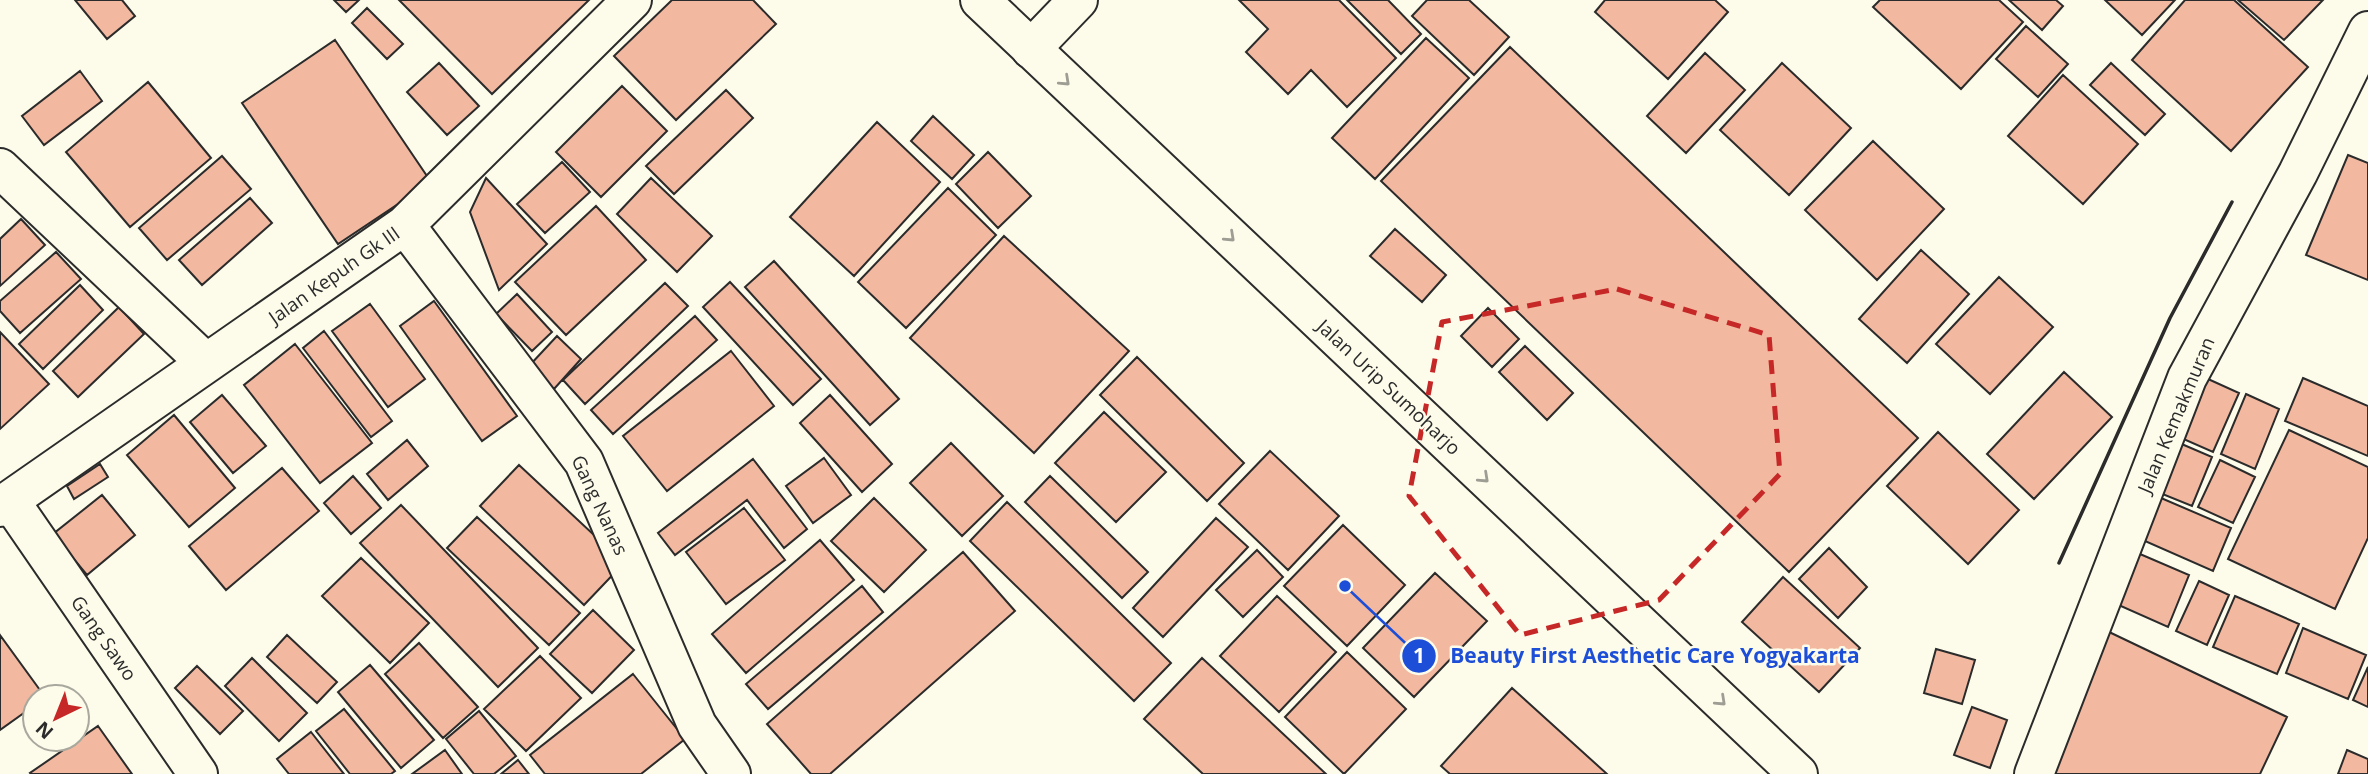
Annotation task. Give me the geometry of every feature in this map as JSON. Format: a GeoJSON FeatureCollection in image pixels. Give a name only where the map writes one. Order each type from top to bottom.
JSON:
{"type":"FeatureCollection","features":[{"type":"Feature","properties":{"kind":"street","name":"Jalan Kepuh Gk III"},"geometry":{"type":"LineString","coordinates":[[5,504],[405,225],[632,0]]}},
{"type":"Feature","properties":{"kind":"street","name":"Jalan Urip Sumoharjo"},"geometry":{"type":"LineString","coordinates":[[980,0],[1798,774]]}},
{"type":"Feature","properties":{"kind":"street"},"geometry":{"type":"LineString","coordinates":[[1031,49],[1078,0]]}},
{"type":"Feature","properties":{"kind":"street","name":"Jalan Kemakmuran"},"geometry":{"type":"LineString","coordinates":[[2034,774],[2187,378],[2298,173],[2368,31]]}},
{"type":"Feature","properties":{"kind":"street"},"geometry":{"type":"LineString","coordinates":[[0,168],[206,363]]}},
{"type":"Feature","properties":{"kind":"street","name":"Gang Nanas"},"geometry":{"type":"LineString","coordinates":[[405,225],[584,463],[697,725],[732,774]]}},
{"type":"Feature","properties":{"kind":"street","name":"Gang Sawo"},"geometry":{"type":"LineString","coordinates":[[5,504],[198,774]]}},
{"type":"Feature","properties":{"kind":"highlighted area"},"geometry":{"type":"Polygon","coordinates":[[[1617,289],[1769,335],[1780,474],[1659,600],[1520,635],[1409,496],[1442,322],[1617,289]]]}},
{"type":"Feature","properties":{"kind":"building"},"geometry":{"type":"Polygon","coordinates":[[[75,0],[122,0],[135,16],[107,39],[75,0]]]}},
{"type":"Feature","properties":{"kind":"building"},"geometry":{"type":"Polygon","coordinates":[[[334,0],[359,0],[346,12],[334,0]]]}},
{"type":"Feature","properties":{"kind":"building"},"geometry":{"type":"Polygon","coordinates":[[[399,0],[589,0],[492,94],[399,0]]]}},
{"type":"Feature","properties":{"kind":"building"},"geometry":{"type":"Polygon","coordinates":[[[672,0],[753,0],[776,24],[676,120],[614,56],[672,0]]]}},
{"type":"Feature","properties":{"kind":"building"},"geometry":{"type":"Polygon","coordinates":[[[1239,0],[1339,0],[1396,58],[1347,107],[1311,70],[1288,94],[1246,52],[1268,29],[1239,0]]]}},
{"type":"Feature","properties":{"kind":"building"},"geometry":{"type":"Polygon","coordinates":[[[1347,0],[1388,0],[1421,34],[1401,54],[1347,0]]]}},
{"type":"Feature","properties":{"kind":"building"},"geometry":{"type":"Polygon","coordinates":[[[1427,0],[1469,0],[1509,37],[1474,75],[1412,16],[1427,0]]]}},
{"type":"Feature","properties":{"kind":"building"},"geometry":{"type":"Polygon","coordinates":[[[1605,0],[1715,0],[1728,12],[1668,79],[1595,12],[1605,0]]]}},
{"type":"Feature","properties":{"kind":"building"},"geometry":{"type":"Polygon","coordinates":[[[1880,0],[1999,0],[2023,22],[1961,89],[1873,7],[1880,0]]]}},
{"type":"Feature","properties":{"kind":"building"},"geometry":{"type":"Polygon","coordinates":[[[2009,0],[2056,0],[2063,6],[2042,30],[2009,0]]]}},
{"type":"Feature","properties":{"kind":"building"},"geometry":{"type":"Polygon","coordinates":[[[2105,0],[2175,0],[2142,35],[2105,0]]]}},
{"type":"Feature","properties":{"kind":"building"},"geometry":{"type":"Polygon","coordinates":[[[2185,0],[2234,0],[2308,67],[2231,151],[2132,60],[2185,0]]]}},
{"type":"Feature","properties":{"kind":"building"},"geometry":{"type":"Polygon","coordinates":[[[2238,0],[2323,0],[2284,40],[2238,0]]]}},
{"type":"Feature","properties":{"kind":"building"},"geometry":{"type":"Polygon","coordinates":[[[367,8],[403,44],[387,59],[352,23],[367,8]]]}},
{"type":"Feature","properties":{"kind":"building"},"geometry":{"type":"Polygon","coordinates":[[[2026,26],[2068,64],[2038,97],[1996,59],[2026,26]]]}},
{"type":"Feature","properties":{"kind":"building"},"geometry":{"type":"Polygon","coordinates":[[[1426,38],[1469,78],[1375,179],[1332,138],[1426,38]]]}},
{"type":"Feature","properties":{"kind":"building"},"geometry":{"type":"Polygon","coordinates":[[[335,40],[431,182],[338,244],[242,103],[335,40]]]}},
{"type":"Feature","properties":{"kind":"building"},"geometry":{"type":"Polygon","coordinates":[[[1510,47],[1918,438],[1789,572],[1381,181],[1510,47]]]}},
{"type":"Feature","properties":{"kind":"building"},"geometry":{"type":"Polygon","coordinates":[[[1705,53],[1745,90],[1686,153],[1647,116],[1705,53]]]}},
{"type":"Feature","properties":{"kind":"building"},"geometry":{"type":"Polygon","coordinates":[[[439,63],[479,106],[447,135],[407,92],[439,63]]]}},
{"type":"Feature","properties":{"kind":"building"},"geometry":{"type":"Polygon","coordinates":[[[1782,63],[1851,128],[1789,195],[1720,130],[1782,63]]]}},
{"type":"Feature","properties":{"kind":"building"},"geometry":{"type":"Polygon","coordinates":[[[2111,63],[2165,114],[2145,135],[2090,85],[2111,63]]]}},
{"type":"Feature","properties":{"kind":"building"},"geometry":{"type":"Polygon","coordinates":[[[80,71],[102,101],[44,145],[22,116],[80,71]]]}},
{"type":"Feature","properties":{"kind":"building"},"geometry":{"type":"Polygon","coordinates":[[[2063,75],[2138,144],[2083,204],[2008,136],[2063,75]]]}},
{"type":"Feature","properties":{"kind":"building"},"geometry":{"type":"Polygon","coordinates":[[[148,82],[211,158],[130,227],[66,152],[148,82]]]}},
{"type":"Feature","properties":{"kind":"building"},"geometry":{"type":"Polygon","coordinates":[[[622,86],[667,131],[601,197],[556,152],[622,86]]]}},
{"type":"Feature","properties":{"kind":"building"},"geometry":{"type":"Polygon","coordinates":[[[726,90],[753,118],[674,194],[646,166],[726,90]]]}},
{"type":"Feature","properties":{"kind":"building"},"geometry":{"type":"Polygon","coordinates":[[[933,116],[974,155],[952,179],[911,141],[933,116]]]}},
{"type":"Feature","properties":{"kind":"building"},"geometry":{"type":"Polygon","coordinates":[[[877,122],[940,182],[854,276],[790,217],[877,122]]]}},
{"type":"Feature","properties":{"kind":"building"},"geometry":{"type":"Polygon","coordinates":[[[1873,141],[1944,209],[1877,280],[1805,210],[1873,141]]]}},
{"type":"Feature","properties":{"kind":"building"},"geometry":{"type":"Polygon","coordinates":[[[988,152],[1031,196],[998,228],[956,184],[988,152]]]}},
{"type":"Feature","properties":{"kind":"building"},"geometry":{"type":"Polygon","coordinates":[[[2348,155],[2368,163],[2368,280],[2306,255],[2348,155]]]}},
{"type":"Feature","properties":{"kind":"building"},"geometry":{"type":"Polygon","coordinates":[[[222,156],[251,189],[167,260],[139,228],[222,156]]]}},
{"type":"Feature","properties":{"kind":"building"},"geometry":{"type":"Polygon","coordinates":[[[562,162],[590,192],[545,233],[517,204],[562,162]]]}},
{"type":"Feature","properties":{"kind":"building"},"geometry":{"type":"Polygon","coordinates":[[[486,178],[547,244],[499,290],[470,212],[486,178]]]}},
{"type":"Feature","properties":{"kind":"building"},"geometry":{"type":"Polygon","coordinates":[[[651,178],[712,236],[677,272],[617,214],[651,178]]]}},
{"type":"Feature","properties":{"kind":"building"},"geometry":{"type":"Polygon","coordinates":[[[948,188],[996,235],[906,328],[858,282],[948,188]]]}},
{"type":"Feature","properties":{"kind":"building"},"geometry":{"type":"Polygon","coordinates":[[[250,198],[272,223],[202,285],[179,260],[250,198]]]}},
{"type":"Feature","properties":{"kind":"building"},"geometry":{"type":"Polygon","coordinates":[[[596,206],[646,260],[566,335],[515,282],[596,206]]]}},
{"type":"Feature","properties":{"kind":"building"},"geometry":{"type":"Polygon","coordinates":[[[21,219],[45,245],[0,286],[0,239],[21,219]]]}},
{"type":"Feature","properties":{"kind":"building"},"geometry":{"type":"Polygon","coordinates":[[[1395,229],[1446,275],[1422,302],[1370,256],[1395,229]]]}},
{"type":"Feature","properties":{"kind":"building"},"geometry":{"type":"Polygon","coordinates":[[[1004,236],[1129,351],[1034,453],[910,338],[1004,236]]]}},
{"type":"Feature","properties":{"kind":"building"},"geometry":{"type":"Polygon","coordinates":[[[1921,250],[1969,294],[1907,363],[1859,319],[1921,250]]]}},
{"type":"Feature","properties":{"kind":"building"},"geometry":{"type":"Polygon","coordinates":[[[56,252],[81,279],[20,333],[0,311],[0,301],[56,252]]]}},
{"type":"Feature","properties":{"kind":"building"},"geometry":{"type":"Polygon","coordinates":[[[774,261],[899,399],[870,425],[745,287],[774,261]]]}},
{"type":"Feature","properties":{"kind":"building"},"geometry":{"type":"Polygon","coordinates":[[[1999,277],[2053,327],[1990,394],[1936,344],[1999,277]]]}},
{"type":"Feature","properties":{"kind":"building"},"geometry":{"type":"Polygon","coordinates":[[[730,282],[821,379],[793,405],[703,307],[730,282]]]}},
{"type":"Feature","properties":{"kind":"building"},"geometry":{"type":"Polygon","coordinates":[[[665,283],[688,306],[585,404],[563,380],[665,283]]]}},
{"type":"Feature","properties":{"kind":"building"},"geometry":{"type":"Polygon","coordinates":[[[80,285],[103,310],[43,369],[19,344],[80,285]]]}},
{"type":"Feature","properties":{"kind":"building"},"geometry":{"type":"Polygon","coordinates":[[[517,294],[552,332],[532,351],[496,314],[517,294]]]}},
{"type":"Feature","properties":{"kind":"building"},"geometry":{"type":"Polygon","coordinates":[[[434,301],[517,416],[482,441],[400,326],[434,301]]]}},
{"type":"Feature","properties":{"kind":"building"},"geometry":{"type":"Polygon","coordinates":[[[370,304],[425,379],[388,407],[332,331],[370,304]]]}},
{"type":"Feature","properties":{"kind":"building"},"geometry":{"type":"Polygon","coordinates":[[[119,307],[144,334],[78,397],[53,371],[119,307]]]}},
{"type":"Feature","properties":{"kind":"building"},"geometry":{"type":"Polygon","coordinates":[[[1488,308],[1519,339],[1492,367],[1461,336],[1488,308]]]}},
{"type":"Feature","properties":{"kind":"building"},"geometry":{"type":"Polygon","coordinates":[[[695,316],[717,340],[613,434],[591,410],[695,316]]]}},
{"type":"Feature","properties":{"kind":"building"},"geometry":{"type":"Polygon","coordinates":[[[324,331],[392,421],[371,437],[303,348],[324,331]]]}},
{"type":"Feature","properties":{"kind":"building"},"geometry":{"type":"Polygon","coordinates":[[[0,332],[49,384],[0,429],[0,332]]]}},
{"type":"Feature","properties":{"kind":"building"},"geometry":{"type":"Polygon","coordinates":[[[557,336],[581,359],[554,389],[529,366],[557,336]]]}},
{"type":"Feature","properties":{"kind":"building"},"geometry":{"type":"Polygon","coordinates":[[[295,344],[372,443],[320,483],[244,385],[295,344]]]}},
{"type":"Feature","properties":{"kind":"building"},"geometry":{"type":"Polygon","coordinates":[[[1525,346],[1573,393],[1547,420],[1499,372],[1525,346]]]}},
{"type":"Feature","properties":{"kind":"building"},"geometry":{"type":"Polygon","coordinates":[[[731,351],[774,406],[667,491],[623,436],[731,351]]]}},
{"type":"Feature","properties":{"kind":"building"},"geometry":{"type":"Polygon","coordinates":[[[1137,357],[1244,463],[1207,501],[1100,395],[1137,357]]]}},
{"type":"Feature","properties":{"kind":"building"},"geometry":{"type":"Polygon","coordinates":[[[2064,372],[2112,417],[2034,499],[1987,454],[2064,372]]]}},
{"type":"Feature","properties":{"kind":"building"},"geometry":{"type":"Polygon","coordinates":[[[2197,374],[2239,393],[2213,452],[2172,434],[2197,374]]]}},
{"type":"Feature","properties":{"kind":"building"},"geometry":{"type":"Polygon","coordinates":[[[2303,378],[2368,406],[2368,456],[2285,421],[2303,378]]]}},
{"type":"Feature","properties":{"kind":"building"},"geometry":{"type":"Polygon","coordinates":[[[2246,394],[2279,409],[2255,469],[2221,454],[2246,394]]]}},
{"type":"Feature","properties":{"kind":"building"},"geometry":{"type":"Polygon","coordinates":[[[222,395],[266,446],[233,473],[190,422],[222,395]]]}},
{"type":"Feature","properties":{"kind":"building"},"geometry":{"type":"Polygon","coordinates":[[[830,395],[892,464],[862,492],[800,423],[830,395]]]}},
{"type":"Feature","properties":{"kind":"building"},"geometry":{"type":"Polygon","coordinates":[[[1104,412],[1166,472],[1116,522],[1055,463],[1104,412]]]}},
{"type":"Feature","properties":{"kind":"building"},"geometry":{"type":"Polygon","coordinates":[[[174,415],[235,488],[189,527],[127,455],[174,415]]]}},
{"type":"Feature","properties":{"kind":"building"},"geometry":{"type":"Polygon","coordinates":[[[2289,430],[2368,467],[2368,538],[2335,609],[2228,559],[2289,430]]]}},
{"type":"Feature","properties":{"kind":"building"},"geometry":{"type":"Polygon","coordinates":[[[1938,432],[2019,510],[1968,564],[1887,486],[1938,432]]]}},
{"type":"Feature","properties":{"kind":"building"},"geometry":{"type":"Polygon","coordinates":[[[2170,439],[2212,457],[2192,506],[2150,489],[2170,439]]]}},
{"type":"Feature","properties":{"kind":"building"},"geometry":{"type":"Polygon","coordinates":[[[407,440],[428,466],[388,500],[367,474],[407,440]]]}},
{"type":"Feature","properties":{"kind":"building"},"geometry":{"type":"Polygon","coordinates":[[[951,443],[1003,496],[962,536],[910,483],[951,443]]]}},
{"type":"Feature","properties":{"kind":"building"},"geometry":{"type":"Polygon","coordinates":[[[1270,451],[1339,516],[1288,570],[1219,504],[1270,451]]]}},
{"type":"Feature","properties":{"kind":"building"},"geometry":{"type":"Polygon","coordinates":[[[824,458],[851,495],[813,523],[786,486],[824,458]]]}},
{"type":"Feature","properties":{"kind":"building"},"geometry":{"type":"Polygon","coordinates":[[[753,459],[807,529],[784,548],[747,500],[675,555],[658,533],[753,459]]]}},
{"type":"Feature","properties":{"kind":"building"},"geometry":{"type":"Polygon","coordinates":[[[2220,460],[2255,477],[2233,523],[2198,507],[2220,460]]]}},
{"type":"Feature","properties":{"kind":"building"},"geometry":{"type":"Polygon","coordinates":[[[100,464],[108,477],[74,499],[67,486],[100,464]]]}},
{"type":"Feature","properties":{"kind":"building"},"geometry":{"type":"Polygon","coordinates":[[[519,465],[624,563],[584,605],[480,506],[519,465]]]}},
{"type":"Feature","properties":{"kind":"building"},"geometry":{"type":"Polygon","coordinates":[[[282,468],[319,511],[226,590],[189,546],[282,468]]]}},
{"type":"Feature","properties":{"kind":"building"},"geometry":{"type":"Polygon","coordinates":[[[353,476],[381,508],[351,534],[324,503],[353,476]]]}},
{"type":"Feature","properties":{"kind":"building"},"geometry":{"type":"Polygon","coordinates":[[[1050,476],[1148,572],[1122,598],[1025,502],[1050,476]]]}},
{"type":"Feature","properties":{"kind":"building"},"geometry":{"type":"Polygon","coordinates":[[[2147,492],[2231,528],[2213,571],[2129,534],[2147,492]]]}},
{"type":"Feature","properties":{"kind":"building"},"geometry":{"type":"Polygon","coordinates":[[[102,495],[135,535],[87,575],[53,534],[102,495]]]}},
{"type":"Feature","properties":{"kind":"building"},"geometry":{"type":"Polygon","coordinates":[[[874,498],[926,550],[884,592],[831,541],[874,498]]]}},
{"type":"Feature","properties":{"kind":"building"},"geometry":{"type":"Polygon","coordinates":[[[1007,502],[1171,663],[1134,701],[970,541],[1007,502]]]}},
{"type":"Feature","properties":{"kind":"building"},"geometry":{"type":"Polygon","coordinates":[[[401,505],[538,648],[498,687],[360,543],[401,505]]]}},
{"type":"Feature","properties":{"kind":"building"},"geometry":{"type":"Polygon","coordinates":[[[744,508],[785,560],[726,604],[686,552],[744,508]]]}},
{"type":"Feature","properties":{"kind":"building"},"geometry":{"type":"Polygon","coordinates":[[[477,517],[580,613],[549,645],[447,548],[477,517]]]}},
{"type":"Feature","properties":{"kind":"building"},"geometry":{"type":"Polygon","coordinates":[[[1216,518],[1248,547],[1163,637],[1133,608],[1216,518]]]}},
{"type":"Feature","properties":{"kind":"building"},"geometry":{"type":"Polygon","coordinates":[[[1343,525],[1405,585],[1347,646],[1284,586],[1343,525]]]}},
{"type":"Feature","properties":{"kind":"building"},"geometry":{"type":"Polygon","coordinates":[[[820,540],[854,580],[746,673],[712,634],[820,540]]]}},
{"type":"Feature","properties":{"kind":"building"},"geometry":{"type":"Polygon","coordinates":[[[1829,548],[1867,587],[1838,618],[1799,579],[1829,548]]]}},
{"type":"Feature","properties":{"kind":"building"},"geometry":{"type":"Polygon","coordinates":[[[2126,548],[2189,575],[2168,627],[2105,599],[2126,548]]]}},
{"type":"Feature","properties":{"kind":"building"},"geometry":{"type":"Polygon","coordinates":[[[1257,550],[1283,577],[1243,617],[1216,590],[1257,550]]]}},
{"type":"Feature","properties":{"kind":"building"},"geometry":{"type":"Polygon","coordinates":[[[963,552],[1015,611],[830,774],[811,774],[767,724],[963,552]]]}},
{"type":"Feature","properties":{"kind":"building"},"geometry":{"type":"Polygon","coordinates":[[[361,558],[429,623],[390,663],[322,596],[361,558]]]}},
{"type":"Feature","properties":{"kind":"building"},"geometry":{"type":"Polygon","coordinates":[[[1435,573],[1487,621],[1414,697],[1363,648],[1435,573]]]}},
{"type":"Feature","properties":{"kind":"building"},"geometry":{"type":"Polygon","coordinates":[[[1783,577],[1860,648],[1819,692],[1742,622],[1783,577]]]}},
{"type":"Feature","properties":{"kind":"building"},"geometry":{"type":"Polygon","coordinates":[[[2199,581],[2229,595],[2207,645],[2176,631],[2199,581]]]}},
{"type":"Feature","properties":{"kind":"building"},"geometry":{"type":"Polygon","coordinates":[[[862,586],[883,612],[768,709],[746,684],[862,586]]]}},
{"type":"Feature","properties":{"kind":"building"},"geometry":{"type":"Polygon","coordinates":[[[1277,596],[1336,652],[1279,712],[1220,656],[1277,596]]]}},
{"type":"Feature","properties":{"kind":"building"},"geometry":{"type":"Polygon","coordinates":[[[2235,596],[2299,624],[2277,674],[2213,647],[2235,596]]]}},
{"type":"Feature","properties":{"kind":"building"},"geometry":{"type":"Polygon","coordinates":[[[593,610],[634,650],[592,693],[550,654],[593,610]]]}},
{"type":"Feature","properties":{"kind":"building"},"geometry":{"type":"Polygon","coordinates":[[[2303,628],[2366,655],[2348,699],[2286,673],[2303,628]]]}},
{"type":"Feature","properties":{"kind":"building"},"geometry":{"type":"Polygon","coordinates":[[[2107,631],[2287,717],[2260,774],[2039,774],[2107,631]]]}},
{"type":"Feature","properties":{"kind":"building"},"geometry":{"type":"Polygon","coordinates":[[[0,635],[35,683],[21,683],[21,715],[0,730],[0,635]]]}},
{"type":"Feature","properties":{"kind":"building"},"geometry":{"type":"Polygon","coordinates":[[[287,635],[337,682],[317,703],[267,657],[287,635]]]}},
{"type":"Feature","properties":{"kind":"building"},"geometry":{"type":"Polygon","coordinates":[[[419,643],[478,707],[443,738],[385,674],[419,643]]]}},
{"type":"Feature","properties":{"kind":"building"},"geometry":{"type":"Polygon","coordinates":[[[1936,649],[1975,660],[1962,704],[1924,693],[1936,649]]]}},
{"type":"Feature","properties":{"kind":"building"},"geometry":{"type":"Polygon","coordinates":[[[1347,652],[1406,709],[1344,774],[1285,717],[1347,652]]]}},
{"type":"Feature","properties":{"kind":"building"},"geometry":{"type":"Polygon","coordinates":[[[540,656],[581,698],[526,751],[484,709],[540,656]]]}},
{"type":"Feature","properties":{"kind":"building"},"geometry":{"type":"Polygon","coordinates":[[[252,658],[307,713],[279,741],[225,686],[252,658]]]}},
{"type":"Feature","properties":{"kind":"building"},"geometry":{"type":"Polygon","coordinates":[[[1202,658],[1326,774],[1203,774],[1144,719],[1202,658]]]}},
{"type":"Feature","properties":{"kind":"building"},"geometry":{"type":"Polygon","coordinates":[[[370,665],[434,740],[401,768],[338,692],[370,665]]]}},
{"type":"Feature","properties":{"kind":"building"},"geometry":{"type":"Polygon","coordinates":[[[197,666],[243,711],[220,734],[175,688],[197,666]]]}},
{"type":"Feature","properties":{"kind":"building"},"geometry":{"type":"Polygon","coordinates":[[[2368,667],[2368,707],[2353,700],[2368,667]]]}},
{"type":"Feature","properties":{"kind":"building"},"geometry":{"type":"Polygon","coordinates":[[[633,674],[685,739],[641,774],[545,774],[530,755],[633,674]]]}},
{"type":"Feature","properties":{"kind":"building"},"geometry":{"type":"Polygon","coordinates":[[[1512,688],[1607,774],[1450,774],[1441,766],[1512,688]]]}},
{"type":"Feature","properties":{"kind":"building"},"geometry":{"type":"Polygon","coordinates":[[[1972,707],[2007,720],[1990,768],[1954,755],[1972,707]]]}},
{"type":"Feature","properties":{"kind":"building"},"geometry":{"type":"Polygon","coordinates":[[[344,709],[395,771],[391,774],[350,774],[316,731],[344,709]]]}},
{"type":"Feature","properties":{"kind":"building"},"geometry":{"type":"Polygon","coordinates":[[[479,711],[516,756],[494,774],[474,774],[446,739],[479,711]]]}},
{"type":"Feature","properties":{"kind":"building"},"geometry":{"type":"Polygon","coordinates":[[[98,726],[132,774],[30,773],[59,753],[91,753],[91,731],[98,726]]]}},
{"type":"Feature","properties":{"kind":"building"},"geometry":{"type":"Polygon","coordinates":[[[311,732],[344,774],[289,774],[277,759],[311,732]]]}},
{"type":"Feature","properties":{"kind":"building"},"geometry":{"type":"Polygon","coordinates":[[[445,750],[462,774],[412,774],[445,750]]]}},
{"type":"Feature","properties":{"kind":"building"},"geometry":{"type":"Polygon","coordinates":[[[2347,750],[2368,759],[2368,774],[2338,774],[2347,750]]]}},
{"type":"Feature","properties":{"kind":"building"},"geometry":{"type":"Polygon","coordinates":[[[518,760],[529,774],[501,774],[518,760]]]}},
{"type":"Feature","properties":{"kind":"wall"},"geometry":{"type":"LineString","coordinates":[[2059,563],[2170,318],[2232,202]]}},
{"type":"Feature","properties":{"kind":"place","name":"Beauty First Aesthetic Care Yogyakarta"},"geometry":{"type":"Point","coordinates":[1345,586]}}]}
